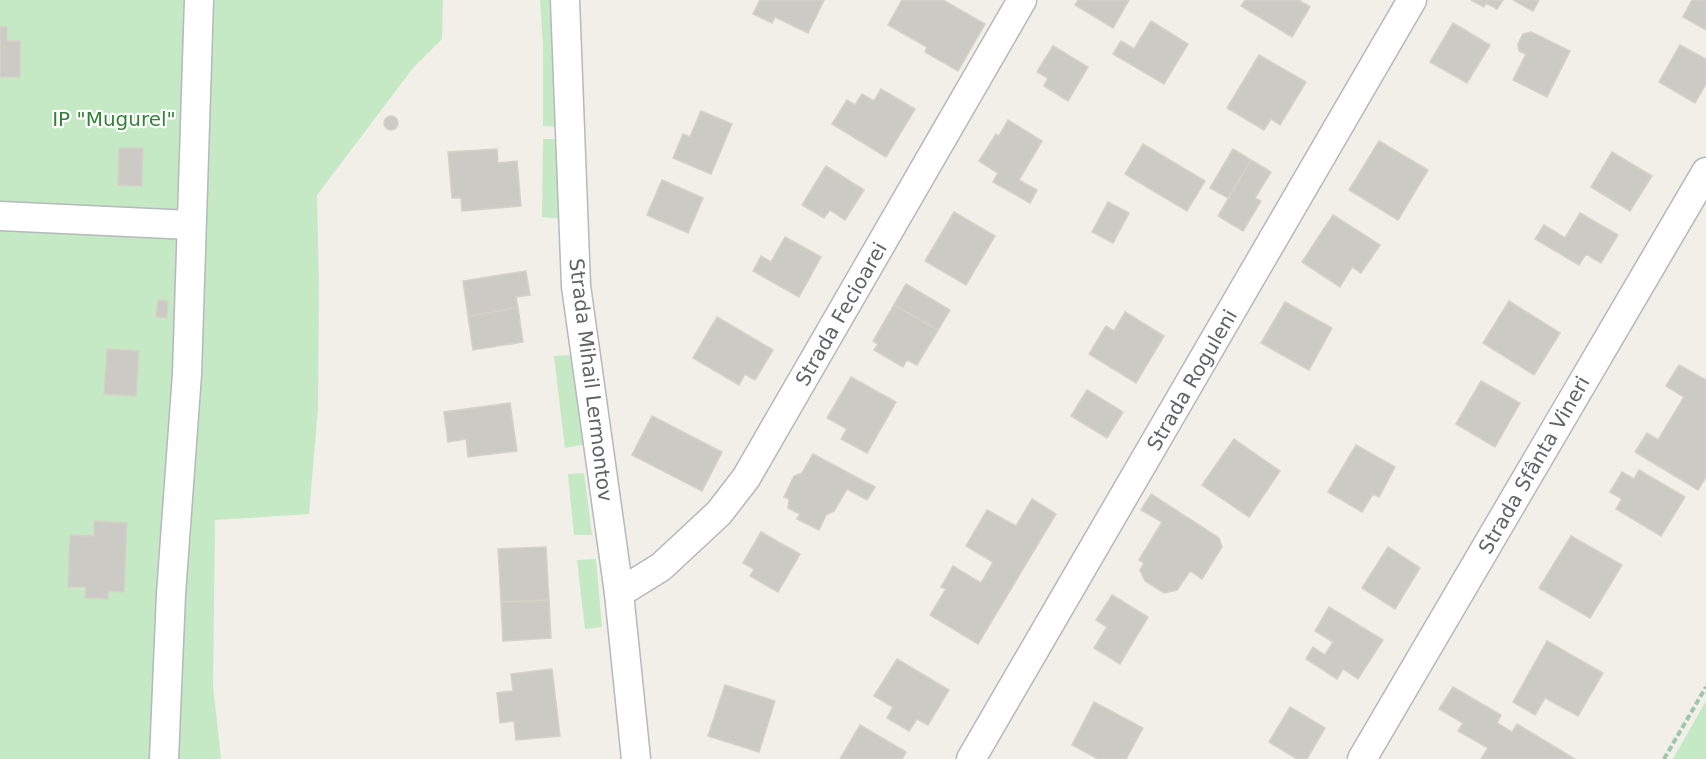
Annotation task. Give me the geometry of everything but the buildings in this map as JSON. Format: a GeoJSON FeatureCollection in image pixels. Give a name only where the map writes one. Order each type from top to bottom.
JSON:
{"type":"FeatureCollection","features":[{"type":"Feature","properties":{"kind":"street"},"geometry":{"type":"LineString","coordinates":[[164,759],[171,594],[187,374],[199,0]]}},
{"type":"Feature","properties":{"kind":"street","name":"Strada Mihail Lermontov"},"geometry":{"type":"LineString","coordinates":[[565,0],[576,286],[619,593],[636,759]]}},
{"type":"Feature","properties":{"kind":"street","name":"Strada Fecioarei"},"geometry":{"type":"LineString","coordinates":[[619,593],[661,567],[719,513],[746,478],[1022,0]]}},
{"type":"Feature","properties":{"kind":"street","name":"Strada Roguleni"},"geometry":{"type":"LineString","coordinates":[[971,759],[1412,0]]}},
{"type":"Feature","properties":{"kind":"street","name":"Strada Sfânta Vineri"},"geometry":{"type":"LineString","coordinates":[[1362,759],[1706,172]]}},
{"type":"Feature","properties":{"kind":"street"},"geometry":{"type":"LineString","coordinates":[[0,216],[191,225]]}},
{"type":"Feature","properties":{"kind":"path"},"geometry":{"type":"LineString","coordinates":[[1664,759],[1706,687]]}},
{"type":"Feature","properties":{"kind":"green space","name":"IP \"Mugurel\""},"geometry":{"type":"Polygon","coordinates":[[[0,0],[443,0],[442,39],[413,68],[317,195],[318,408],[309,514],[215,520],[213,685],[221,759],[0,759],[0,0]]]}},
{"type":"Feature","properties":{"kind":"green space"},"geometry":{"type":"Polygon","coordinates":[[[540,0],[555,0],[559,127],[543,126],[543,46],[540,0]]]}},
{"type":"Feature","properties":{"kind":"green space"},"geometry":{"type":"Polygon","coordinates":[[[543,139],[559,139],[565,219],[542,217],[543,139]]]}},
{"type":"Feature","properties":{"kind":"green space"},"geometry":{"type":"Polygon","coordinates":[[[573,355],[586,444],[565,448],[554,356],[573,355]]]}},
{"type":"Feature","properties":{"kind":"green space"},"geometry":{"type":"Polygon","coordinates":[[[584,473],[592,535],[574,535],[568,474],[584,473]]]}},
{"type":"Feature","properties":{"kind":"green space"},"geometry":{"type":"Polygon","coordinates":[[[596,559],[602,627],[585,629],[577,560],[596,559]]]}},
{"type":"Feature","properties":{"kind":"green space"},"geometry":{"type":"Polygon","coordinates":[[[1706,701],[1706,759],[1673,759],[1706,701]]]}}]}
